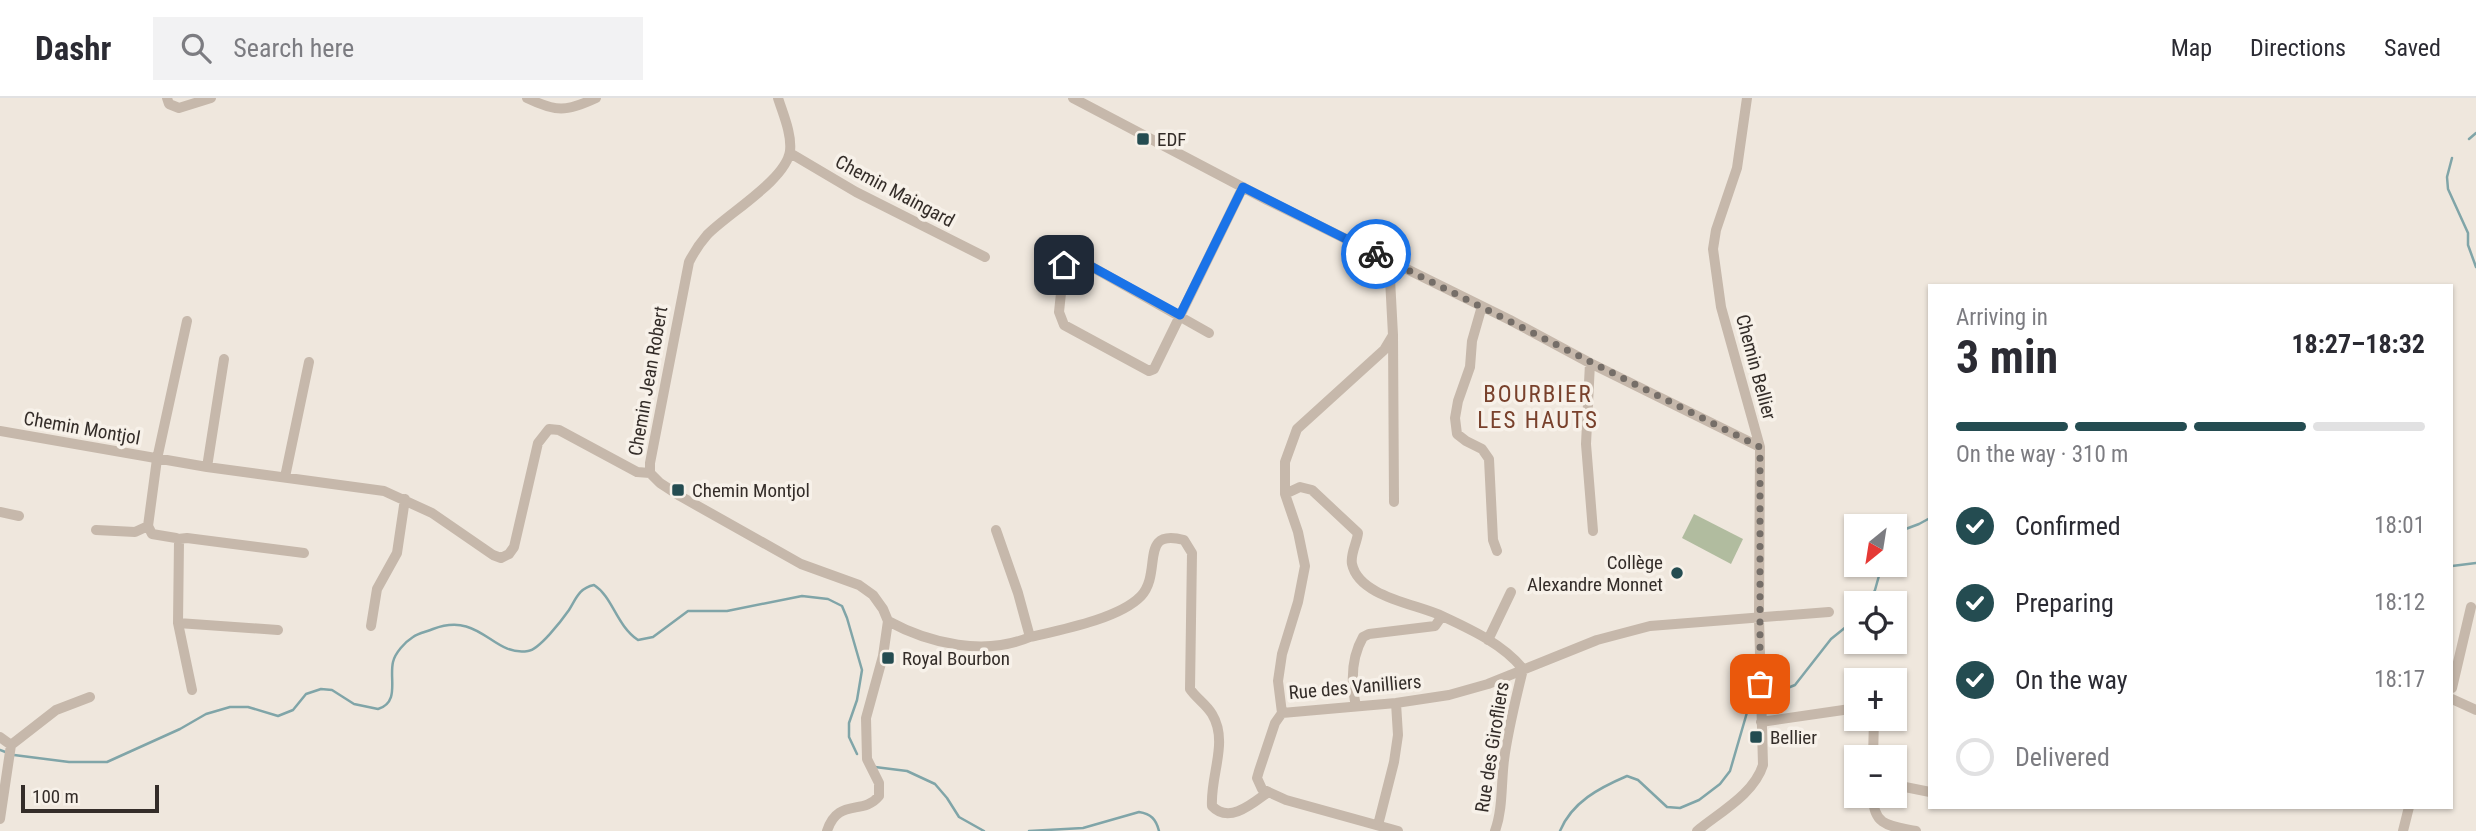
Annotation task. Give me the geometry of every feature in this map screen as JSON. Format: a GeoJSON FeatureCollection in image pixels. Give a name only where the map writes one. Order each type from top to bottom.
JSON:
{"type":"FeatureCollection","features":[{"type":"Feature","properties":{"kind":"street"},"geometry":{"type":"LineString","coordinates":[[167,98],[169,104],[180,108],[211,98]]}},
{"type":"Feature","properties":{"kind":"street"},"geometry":{"type":"LineString","coordinates":[[527,98],[555,110],[576,107],[596,98]]}},
{"type":"Feature","properties":{"kind":"street"},"geometry":{"type":"LineString","coordinates":[[778,98],[790,140],[790,153]]}},
{"type":"Feature","properties":{"kind":"street"},"geometry":{"type":"LineString","coordinates":[[1073,98],[1088,102],[1243,187],[1760,447]]}},
{"type":"Feature","properties":{"kind":"street","name":"Chemin Bellier"},"geometry":{"type":"LineString","coordinates":[[1697,831],[1748,790],[1759,778],[1763,765],[1759,618],[1760,447],[1721,307],[1713,249],[1716,230],[1737,168],[1747,98]]}},
{"type":"Feature","properties":{"kind":"street","name":"Chemin Maingard"},"geometry":{"type":"LineString","coordinates":[[790,153],[856,192],[985,257]]}},
{"type":"Feature","properties":{"kind":"street","name":"Chemin Jean Robert"},"geometry":{"type":"LineString","coordinates":[[790,153],[770,183],[709,233],[696,248],[690,262],[650,473],[680,496],[801,564],[859,585],[873,595],[888,621]]}},
{"type":"Feature","properties":{"kind":"street"},"geometry":{"type":"LineString","coordinates":[[1209,333],[1180,315],[1076,258],[1071,256],[1066,260],[1059,312],[1063,324],[1149,372],[1154,369],[1180,315],[1243,187]]}},
{"type":"Feature","properties":{"kind":"street"},"geometry":{"type":"LineString","coordinates":[[1389,260],[1394,335],[1394,502]]}},
{"type":"Feature","properties":{"kind":"street"},"geometry":{"type":"LineString","coordinates":[[1482,306],[1472,341],[1470,367],[1458,401],[1455,426],[1462,439],[1482,449],[1489,459],[1493,540],[1497,551]]}},
{"type":"Feature","properties":{"kind":"street","name":"Chemin Montjol"},"geometry":{"type":"LineString","coordinates":[[148,526],[157,459],[187,321]]}},
{"type":"Feature","properties":{"kind":"street","name":"Rue des Vanilliers"},"geometry":{"type":"LineString","coordinates":[[1394,335],[1384,350],[1297,429],[1285,462],[1285,494],[1298,532],[1305,566],[1280,668],[1278,681],[1282,713],[1396,703],[1458,693],[1606,637],[1650,626],[1829,612]]}},
{"type":"Feature","properties":{"kind":"street"},"geometry":{"type":"LineString","coordinates":[[207,467],[224,359]]}},
{"type":"Feature","properties":{"kind":"street"},"geometry":{"type":"LineString","coordinates":[[285,477],[309,362]]}},
{"type":"Feature","properties":{"kind":"street"},"geometry":{"type":"LineString","coordinates":[[1590,363],[1587,444],[1593,531]]}},
{"type":"Feature","properties":{"kind":"street","name":"Chemin Montjol"},"geometry":{"type":"LineString","coordinates":[[0,431],[207,467],[384,491],[432,513],[501,558],[509,554],[514,547],[538,443],[548,429],[559,430],[637,472],[650,473]]}},
{"type":"Feature","properties":{"kind":"street"},"geometry":{"type":"LineString","coordinates":[[1285,494],[1300,487],[1312,490],[1358,533],[1352,563],[1360,579],[1370,588],[1382,595],[1442,616],[1488,640],[1515,659],[1523,669]]}},
{"type":"Feature","properties":{"kind":"street"},"geometry":{"type":"LineString","coordinates":[[371,626],[377,589],[397,553],[405,499]]}},
{"type":"Feature","properties":{"kind":"street"},"geometry":{"type":"LineString","coordinates":[[0,512],[19,516]]}},
{"type":"Feature","properties":{"kind":"street"},"geometry":{"type":"LineString","coordinates":[[96,530],[135,532],[148,526],[152,534],[178,539],[183,537],[304,553]]}},
{"type":"Feature","properties":{"kind":"street"},"geometry":{"type":"LineString","coordinates":[[996,530],[1030,637]]}},
{"type":"Feature","properties":{"kind":"street"},"geometry":{"type":"LineString","coordinates":[[827,831],[838,812],[870,803],[879,796],[879,783],[867,759],[866,718],[883,656],[888,621],[936,640],[995,647],[1080,625],[1119,610],[1140,597],[1152,576],[1154,546],[1158,541],[1170,536],[1184,540],[1192,553],[1190,689],[1210,710],[1219,728],[1220,744],[1212,806],[1216,810],[1231,813],[1246,808],[1267,793]]}},
{"type":"Feature","properties":{"kind":"street"},"geometry":{"type":"LineString","coordinates":[[178,539],[178,622],[192,690]]}},
{"type":"Feature","properties":{"kind":"street"},"geometry":{"type":"LineString","coordinates":[[1488,640],[1511,592]]}},
{"type":"Feature","properties":{"kind":"street"},"geometry":{"type":"LineString","coordinates":[[2453,684],[2471,607]]}},
{"type":"Feature","properties":{"kind":"street"},"geometry":{"type":"LineString","coordinates":[[1356,706],[1352,677],[1363,637],[1368,634],[1435,626],[1442,616]]}},
{"type":"Feature","properties":{"kind":"street"},"geometry":{"type":"LineString","coordinates":[[178,622],[278,630]]}},
{"type":"Feature","properties":{"kind":"street","name":"Rue des Girofliers"},"geometry":{"type":"LineString","coordinates":[[1495,831],[1500,812],[1509,727],[1523,669]]}},
{"type":"Feature","properties":{"kind":"street"},"geometry":{"type":"LineString","coordinates":[[0,820],[11,747],[55,709],[90,697]]}},
{"type":"Feature","properties":{"kind":"street"},"geometry":{"type":"LineString","coordinates":[[2453,699],[2476,710]]}},
{"type":"Feature","properties":{"kind":"street"},"geometry":{"type":"LineString","coordinates":[[1378,825],[1398,735],[1396,703]]}},
{"type":"Feature","properties":{"kind":"street"},"geometry":{"type":"LineString","coordinates":[[1761,722],[1844,710]]}},
{"type":"Feature","properties":{"kind":"street"},"geometry":{"type":"LineString","coordinates":[[1282,713],[1275,723],[1257,778],[1262,789],[1267,793],[1398,831]]}},
{"type":"Feature","properties":{"kind":"street"},"geometry":{"type":"LineString","coordinates":[[0,737],[11,747]]}},
{"type":"Feature","properties":{"kind":"street"},"geometry":{"type":"LineString","coordinates":[[1907,787],[1928,792]]}},
{"type":"Feature","properties":{"kind":"street"},"geometry":{"type":"LineString","coordinates":[[1873,808],[1882,822],[1916,831]]}},
{"type":"Feature","properties":{"kind":"street"},"geometry":{"type":"LineString","coordinates":[[2403,831],[2408,809]]}},
{"type":"Feature","properties":{"kind":"green space"},"geometry":{"type":"Polygon","coordinates":[[[1694,514],[1743,539],[1731,564],[1682,538],[1694,514]]]}},
{"type":"Feature","properties":{"kind":"waterway"},"geometry":{"type":"LineString","coordinates":[[2469,139],[2476,133]]}},
{"type":"Feature","properties":{"kind":"waterway"},"geometry":{"type":"LineString","coordinates":[[2452,158],[2447,177],[2448,189],[2468,233],[2468,245],[2476,267]]}},
{"type":"Feature","properties":{"kind":"waterway"},"geometry":{"type":"LineString","coordinates":[[1908,528],[1928,519]]}},
{"type":"Feature","properties":{"kind":"waterway"},"geometry":{"type":"LineString","coordinates":[[2453,566],[2476,563]]}},
{"type":"Feature","properties":{"kind":"waterway"},"geometry":{"type":"LineString","coordinates":[[1874,591],[1878,578]]}},
{"type":"Feature","properties":{"kind":"waterway"},"geometry":{"type":"LineString","coordinates":[[14,755],[69,762],[107,762],[180,729],[206,714],[230,707],[248,707],[278,716],[293,710],[306,694],[321,689],[332,690],[354,704],[378,709],[385,706],[391,696],[392,669],[396,655],[415,636],[449,625],[463,626],[505,648],[528,651],[538,646],[550,634],[581,591],[594,585],[638,640],[653,637],[688,611],[727,611],[802,596],[828,599],[842,606],[862,670],[857,700],[849,723],[849,737],[857,754]]}},
{"type":"Feature","properties":{"kind":"waterway"},"geometry":{"type":"LineString","coordinates":[[1768,696],[1795,685],[1831,639],[1844,628]]}},
{"type":"Feature","properties":{"kind":"waterway"},"geometry":{"type":"LineString","coordinates":[[1560,831],[1579,804],[1597,791],[1627,776],[1638,780],[1667,807],[1680,808],[1699,800],[1720,784],[1730,771],[1748,709]]}},
{"type":"Feature","properties":{"kind":"waterway"},"geometry":{"type":"LineString","coordinates":[[0,750],[8,753]]}},
{"type":"Feature","properties":{"kind":"waterway"},"geometry":{"type":"LineString","coordinates":[[875,767],[907,771],[935,784],[959,817],[984,831]]}},
{"type":"Feature","properties":{"kind":"waterway"},"geometry":{"type":"LineString","coordinates":[[1029,831],[1083,828],[1139,812],[1152,818],[1159,831]]}},
{"type":"Feature","properties":{"kind":"way so far"},"geometry":{"type":"LineString","coordinates":[[1376,254],[1760,447],[1760,684]]}},
{"type":"Feature","properties":{"kind":"place","name":"EDF"},"geometry":{"type":"Point","coordinates":[1143,139]}},
{"type":"Feature","properties":{"kind":"place","name":"Chemin Montjol"},"geometry":{"type":"Point","coordinates":[678,490]}},
{"type":"Feature","properties":{"kind":"place","name":"Collège Alexandre Monnet"},"geometry":{"type":"Point","coordinates":[1677,573]}},
{"type":"Feature","properties":{"kind":"place","name":"Royal Bourbon"},"geometry":{"type":"Point","coordinates":[888,658]}},
{"type":"Feature","properties":{"kind":"place","name":"Bellier"},"geometry":{"type":"Point","coordinates":[1756,737]}},
{"type":"Feature","properties":{"kind":"district","name":"BOURBIER LES HAUTS"},"geometry":{"type":"Point","coordinates":[1538,407]}},
{"type":"Feature","properties":{"kind":"route"},"geometry":{"type":"LineString","coordinates":[[1064,265],[1071,256],[1076,258],[1180,315],[1243,187],[1376,254]]}}]}
